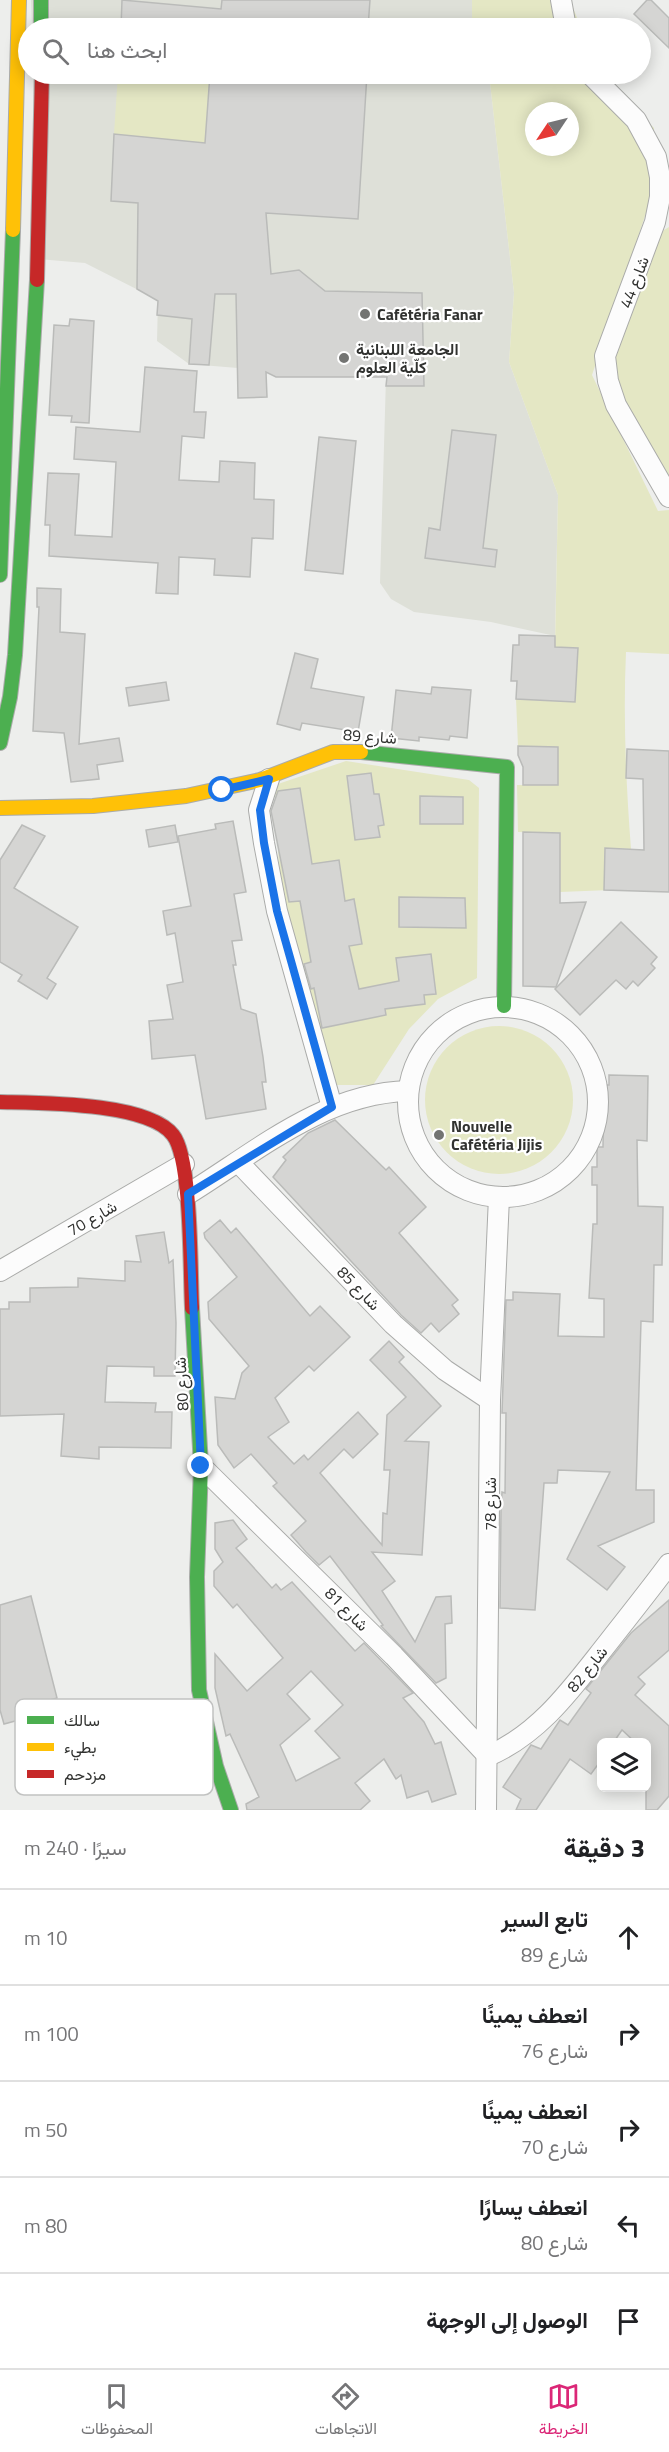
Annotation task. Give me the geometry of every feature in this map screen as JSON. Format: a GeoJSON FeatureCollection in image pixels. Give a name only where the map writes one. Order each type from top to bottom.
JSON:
{"type":"FeatureCollection","features":[{"type":"Feature","properties":{"kind":"street"},"geometry":{"type":"LineString","coordinates":[[19,0],[19,18]]}},
{"type":"Feature","properties":{"kind":"street"},"geometry":{"type":"LineString","coordinates":[[41,0],[41,18]]}},
{"type":"Feature","properties":{"kind":"street"},"geometry":{"type":"LineString","coordinates":[[561,0],[564,18]]}},
{"type":"Feature","properties":{"kind":"street"},"geometry":{"type":"LineString","coordinates":[[0,575],[18,84]]}},
{"type":"Feature","properties":{"kind":"street"},"geometry":{"type":"LineString","coordinates":[[0,743],[10,697],[15,655],[38,259],[42,84]]}},
{"type":"Feature","properties":{"kind":"street","name":"شارع 44"},"geometry":{"type":"LineString","coordinates":[[600,84],[636,120],[648,141],[658,167],[660,197],[655,222],[605,356],[608,381],[616,405],[669,497]]}},
{"type":"Feature","properties":{"kind":"street"},"geometry":{"type":"LineString","coordinates":[[0,655],[15,655]]}},
{"type":"Feature","properties":{"kind":"street","name":"شارع 89"},"geometry":{"type":"LineString","coordinates":[[0,808],[117,806],[182,798],[269,779],[305,759],[330,751],[346,750],[507,767],[504,1006]]}},
{"type":"Feature","properties":{"kind":"street"},"geometry":{"type":"LineString","coordinates":[[269,779],[260,810],[266,855],[277,911],[332,1107]]}},
{"type":"Feature","properties":{"kind":"street"},"geometry":{"type":"LineString","coordinates":[[504,1006],[543,1015],[575,1039],[594,1075],[598,1095],[593,1134],[572,1168],[538,1191],[499,1197],[461,1188],[430,1164],[412,1130],[408,1091],[412,1071],[420,1053],[440,1030],[464,1014],[504,1006]]}},
{"type":"Feature","properties":{"kind":"street"},"geometry":{"type":"LineString","coordinates":[[188,1194],[332,1107],[380,1092],[408,1091]]}},
{"type":"Feature","properties":{"kind":"street","name":"شارع 80"},"geometry":{"type":"LineString","coordinates":[[0,1102],[42,1103],[146,1115],[173,1135],[184,1164],[188,1194],[201,1466],[197,1577],[201,1699]]}},
{"type":"Feature","properties":{"kind":"street","name":"شارع 85"},"geometry":{"type":"LineString","coordinates":[[239,1163],[393,1324],[445,1370],[490,1400]]}},
{"type":"Feature","properties":{"kind":"street","name":"شارع 70"},"geometry":{"type":"LineString","coordinates":[[0,1271],[184,1164]]}},
{"type":"Feature","properties":{"kind":"street","name":"شارع 78"},"geometry":{"type":"LineString","coordinates":[[486,1810],[490,1400],[499,1197]]}},
{"type":"Feature","properties":{"kind":"street","name":"شارع 81"},"geometry":{"type":"LineString","coordinates":[[201,1466],[394,1656],[488,1756]]}},
{"type":"Feature","properties":{"kind":"street","name":"شارع 82"},"geometry":{"type":"LineString","coordinates":[[488,1756],[511,1746],[530,1732],[571,1690],[669,1564]]}},
{"type":"Feature","properties":{"kind":"street","name":"شارع 80"},"geometry":{"type":"LineString","coordinates":[[213,1753],[231,1810]]}},
{"type":"Feature","properties":{"kind":"shaded area"},"geometry":{"type":"Polygon","coordinates":[[[31,0],[472,0],[472,18],[32,18],[31,0]]]}},
{"type":"Feature","properties":{"kind":"shaded area","name":"الجامعة اللبنانية كلّية العلوم"},"geometry":{"type":"Polygon","coordinates":[[[33,84],[490,84],[514,293],[509,362],[558,495],[555,636],[491,622],[414,612],[391,599],[380,583],[386,377],[276,377],[263,370],[189,364],[157,341],[158,300],[85,263],[38,259],[33,84]]]}},
{"type":"Feature","properties":{"kind":"green space"},"geometry":{"type":"Polygon","coordinates":[[[472,0],[570,0],[577,18],[472,18],[472,0]]]}},
{"type":"Feature","properties":{"kind":"green space"},"geometry":{"type":"Polygon","coordinates":[[[117,84],[209,84],[205,143],[114,134],[117,84]]]}},
{"type":"Feature","properties":{"kind":"green space"},"geometry":{"type":"Polygon","coordinates":[[[490,84],[611,84],[654,128],[652,195],[592,375],[658,511],[669,510],[669,654],[626,652],[625,750],[631,849],[605,848],[604,878],[610,879],[610,890],[560,892],[560,833],[518,832],[517,785],[557,785],[558,747],[518,746],[516,699],[575,702],[578,649],[555,647],[558,495],[509,362],[514,293],[490,84]]]}},
{"type":"Feature","properties":{"kind":"green space"},"geometry":{"type":"Polygon","coordinates":[[[669,227],[669,494],[610,372],[659,233],[669,227]]]}},
{"type":"Feature","properties":{"kind":"green space"},"geometry":{"type":"Polygon","coordinates":[[[346,761],[469,780],[479,788],[477,978],[438,999],[409,1029],[373,1085],[334,1085],[293,950],[279,869],[275,785],[346,761]]]}},
{"type":"Feature","properties":{"kind":"green space"},"geometry":{"type":"Polygon","coordinates":[[[499,1026],[527,1031],[552,1047],[568,1072],[573,1100],[568,1128],[552,1153],[527,1169],[499,1174],[471,1169],[446,1153],[430,1128],[425,1100],[430,1072],[446,1047],[471,1031],[499,1026]]]}},
{"type":"Feature","properties":{"kind":"building"},"geometry":{"type":"Polygon","coordinates":[[[122,0],[221,9],[222,0],[370,0],[369,18],[121,18],[122,0]]]}},
{"type":"Feature","properties":{"kind":"building"},"geometry":{"type":"Polygon","coordinates":[[[647,0],[651,0],[669,18],[669,48],[651,31],[651,18],[638,18],[634,14],[647,0]]]}},
{"type":"Feature","properties":{"kind":"building"},"geometry":{"type":"Polygon","coordinates":[[[209,84],[366,84],[358,219],[266,213],[271,274],[299,270],[325,291],[422,293],[424,386],[386,386],[387,377],[276,377],[266,372],[267,397],[238,398],[236,294],[215,294],[209,365],[189,364],[192,319],[157,315],[158,301],[137,289],[138,203],[111,201],[114,134],[205,143],[209,84]]]}},
{"type":"Feature","properties":{"kind":"building"},"geometry":{"type":"Polygon","coordinates":[[[70,319],[94,321],[89,423],[71,422],[72,416],[49,415],[54,325],[69,326],[70,319]]]}},
{"type":"Feature","properties":{"kind":"building"},"geometry":{"type":"Polygon","coordinates":[[[145,367],[197,371],[194,412],[206,412],[204,438],[182,436],[179,480],[219,482],[220,461],[255,463],[254,499],[274,500],[273,539],[252,538],[250,577],[214,575],[215,559],[179,557],[178,594],[156,593],[158,563],[49,556],[50,525],[45,525],[48,473],[79,474],[75,535],[112,537],[116,462],[74,459],[76,427],[140,432],[145,367]]]}},
{"type":"Feature","properties":{"kind":"building"},"geometry":{"type":"Polygon","coordinates":[[[452,430],[496,435],[483,548],[497,550],[495,567],[425,558],[429,528],[440,530],[452,430]]]}},
{"type":"Feature","properties":{"kind":"building"},"geometry":{"type":"Polygon","coordinates":[[[319,437],[356,441],[343,574],[305,570],[319,437]]]}},
{"type":"Feature","properties":{"kind":"building"},"geometry":{"type":"Polygon","coordinates":[[[37,588],[61,589],[60,632],[85,634],[79,744],[119,738],[123,761],[97,765],[99,779],[71,782],[64,733],[33,731],[39,607],[37,607],[37,588]]]}},
{"type":"Feature","properties":{"kind":"building"},"geometry":{"type":"Polygon","coordinates":[[[519,635],[555,636],[555,647],[578,648],[575,702],[516,699],[517,681],[511,681],[513,645],[519,645],[519,635]]]}},
{"type":"Feature","properties":{"kind":"building"},"geometry":{"type":"Polygon","coordinates":[[[295,653],[318,659],[311,688],[364,697],[358,732],[302,723],[300,730],[277,724],[295,653]]]}},
{"type":"Feature","properties":{"kind":"building"},"geometry":{"type":"Polygon","coordinates":[[[166,682],[169,700],[129,706],[126,688],[166,682]]]}},
{"type":"Feature","properties":{"kind":"building"},"geometry":{"type":"Polygon","coordinates":[[[432,687],[471,690],[467,738],[450,736],[449,740],[419,737],[419,741],[391,738],[396,690],[431,694],[432,687]]]}},
{"type":"Feature","properties":{"kind":"building"},"geometry":{"type":"Polygon","coordinates":[[[518,746],[558,747],[558,785],[523,785],[523,767],[518,755],[518,746]]]}},
{"type":"Feature","properties":{"kind":"building"},"geometry":{"type":"Polygon","coordinates":[[[627,749],[669,751],[669,892],[604,890],[605,848],[644,850],[643,779],[626,778],[627,749]]]}},
{"type":"Feature","properties":{"kind":"building"},"geometry":{"type":"Polygon","coordinates":[[[371,773],[374,794],[379,794],[384,825],[378,826],[380,837],[355,840],[347,776],[371,773]]]}},
{"type":"Feature","properties":{"kind":"building"},"geometry":{"type":"Polygon","coordinates":[[[300,788],[312,864],[339,860],[345,901],[354,899],[362,944],[349,946],[359,989],[399,981],[396,958],[431,954],[436,994],[424,995],[425,1004],[385,1009],[386,1015],[322,1028],[314,988],[311,989],[304,964],[311,962],[300,901],[289,902],[271,811],[278,791],[300,788]]]}},
{"type":"Feature","properties":{"kind":"building"},"geometry":{"type":"Polygon","coordinates":[[[420,796],[463,797],[463,824],[420,824],[420,796]]]}},
{"type":"Feature","properties":{"kind":"building"},"geometry":{"type":"Polygon","coordinates":[[[233,821],[246,892],[234,894],[242,940],[232,941],[236,965],[233,965],[241,1009],[256,1014],[266,1082],[262,1082],[266,1109],[206,1119],[195,1055],[152,1059],[149,1021],[173,1019],[167,985],[183,982],[175,933],[167,935],[163,911],[191,906],[178,836],[216,829],[215,824],[233,821]]]}},
{"type":"Feature","properties":{"kind":"building"},"geometry":{"type":"Polygon","coordinates":[[[22,825],[45,836],[14,888],[78,927],[47,978],[56,984],[47,999],[18,981],[22,975],[0,962],[0,860],[22,825]]]}},
{"type":"Feature","properties":{"kind":"building"},"geometry":{"type":"Polygon","coordinates":[[[175,825],[178,842],[149,847],[146,830],[175,825]]]}},
{"type":"Feature","properties":{"kind":"building"},"geometry":{"type":"Polygon","coordinates":[[[523,832],[560,833],[560,903],[586,902],[556,987],[523,986],[523,832]]]}},
{"type":"Feature","properties":{"kind":"building"},"geometry":{"type":"Polygon","coordinates":[[[399,897],[465,898],[466,928],[399,927],[399,897]]]}},
{"type":"Feature","properties":{"kind":"building"},"geometry":{"type":"Polygon","coordinates":[[[621,922],[657,957],[651,964],[655,968],[638,986],[633,981],[626,989],[616,980],[580,1015],[555,989],[621,922]]]}},
{"type":"Feature","properties":{"kind":"building"},"geometry":{"type":"Polygon","coordinates":[[[609,1075],[648,1076],[647,1141],[637,1140],[638,1206],[663,1207],[662,1265],[654,1265],[653,1322],[641,1321],[636,1490],[654,1490],[654,1522],[598,1546],[625,1567],[607,1590],[567,1559],[610,1472],[558,1470],[557,1483],[544,1483],[535,1610],[500,1608],[501,1509],[502,1492],[505,1493],[506,1413],[502,1413],[506,1300],[513,1300],[513,1292],[560,1294],[558,1336],[604,1337],[604,1299],[589,1298],[593,1224],[597,1224],[597,1185],[592,1185],[592,1167],[597,1167],[597,1147],[603,1147],[604,1085],[609,1085],[609,1075]]]}},
{"type":"Feature","properties":{"kind":"building"},"geometry":{"type":"Polygon","coordinates":[[[335,1120],[386,1170],[389,1167],[426,1207],[399,1233],[458,1300],[452,1305],[459,1314],[439,1332],[431,1323],[421,1333],[401,1315],[273,1177],[286,1160],[283,1157],[308,1133],[335,1120]]]}},
{"type":"Feature","properties":{"kind":"building"},"geometry":{"type":"Polygon","coordinates":[[[220,1220],[231,1233],[236,1228],[310,1316],[320,1306],[350,1337],[314,1371],[309,1366],[275,1398],[289,1422],[268,1437],[294,1464],[304,1455],[308,1460],[358,1412],[378,1434],[353,1458],[344,1449],[320,1473],[382,1545],[383,1513],[387,1514],[390,1470],[384,1470],[387,1415],[406,1397],[370,1360],[389,1341],[404,1357],[399,1362],[441,1406],[405,1441],[429,1442],[422,1555],[372,1552],[395,1581],[382,1591],[415,1642],[436,1597],[451,1596],[452,1623],[445,1624],[446,1678],[436,1683],[381,1626],[383,1625],[330,1556],[319,1565],[291,1535],[306,1521],[273,1486],[277,1483],[251,1454],[234,1468],[218,1445],[215,1397],[235,1399],[242,1373],[249,1366],[209,1319],[208,1302],[237,1277],[205,1238],[204,1233],[220,1220]]]}},
{"type":"Feature","properties":{"kind":"building"},"geometry":{"type":"Polygon","coordinates":[[[164,1232],[169,1263],[173,1260],[176,1323],[175,1376],[154,1376],[154,1367],[107,1366],[105,1402],[156,1403],[155,1412],[172,1412],[171,1448],[99,1447],[99,1459],[61,1456],[64,1414],[0,1416],[0,1309],[9,1309],[9,1302],[30,1302],[30,1288],[78,1287],[78,1278],[125,1281],[125,1261],[141,1262],[136,1236],[164,1232]]]}},
{"type":"Feature","properties":{"kind":"building"},"geometry":{"type":"Polygon","coordinates":[[[233,1520],[247,1539],[236,1548],[272,1588],[276,1584],[281,1590],[292,1582],[355,1651],[364,1643],[413,1693],[403,1698],[424,1722],[435,1744],[441,1742],[456,1794],[432,1802],[428,1791],[407,1798],[401,1775],[396,1779],[384,1759],[355,1783],[370,1801],[360,1810],[247,1810],[246,1804],[259,1797],[230,1734],[226,1736],[215,1688],[215,1654],[247,1691],[283,1658],[237,1604],[233,1608],[214,1586],[214,1571],[223,1562],[215,1549],[215,1523],[233,1520]],[[311,1671],[287,1694],[310,1719],[280,1745],[296,1781],[340,1758],[315,1731],[343,1705],[311,1671]]]}},
{"type":"Feature","properties":{"kind":"building"},"geometry":{"type":"Polygon","coordinates":[[[31,1596],[57,1698],[15,1699],[15,1721],[4,1724],[0,1710],[0,1605],[31,1596]]]}},
{"type":"Feature","properties":{"kind":"building"},"geometry":{"type":"Polygon","coordinates":[[[669,1600],[669,1650],[638,1677],[645,1684],[635,1695],[669,1726],[669,1796],[657,1810],[646,1810],[646,1792],[651,1792],[651,1738],[631,1738],[622,1730],[616,1738],[597,1738],[597,1766],[591,1774],[570,1759],[536,1810],[516,1810],[521,1799],[503,1787],[531,1745],[541,1749],[560,1720],[568,1725],[591,1693],[586,1689],[631,1633],[669,1600]]]}},
{"type":"Feature","properties":{"kind":"traffic: fast"},"geometry":{"type":"LineString","coordinates":[[41,0],[41,18]]}},
{"type":"Feature","properties":{"kind":"traffic: fast"},"geometry":{"type":"LineString","coordinates":[[0,575],[13,230]]}},
{"type":"Feature","properties":{"kind":"traffic: fast"},"geometry":{"type":"LineString","coordinates":[[0,743],[10,697],[15,655],[37,280]]}},
{"type":"Feature","properties":{"kind":"traffic: fast"},"geometry":{"type":"LineString","coordinates":[[361,752],[507,767],[504,1006]]}},
{"type":"Feature","properties":{"kind":"traffic: fast"},"geometry":{"type":"LineString","coordinates":[[192,1308],[201,1466],[197,1577],[201,1699]]}},
{"type":"Feature","properties":{"kind":"traffic: fast"},"geometry":{"type":"LineString","coordinates":[[213,1753],[231,1810]]}},
{"type":"Feature","properties":{"kind":"traffic: slow"},"geometry":{"type":"LineString","coordinates":[[19,0],[19,18]]}},
{"type":"Feature","properties":{"kind":"traffic: slow"},"geometry":{"type":"LineString","coordinates":[[13,230],[18,38]]}},
{"type":"Feature","properties":{"kind":"traffic: slow"},"geometry":{"type":"LineString","coordinates":[[0,808],[93,806],[186,796],[260,780],[333,752],[361,752]]}},
{"type":"Feature","properties":{"kind":"traffic: jam"},"geometry":{"type":"LineString","coordinates":[[37,280],[42,84]]}},
{"type":"Feature","properties":{"kind":"traffic: jam"},"geometry":{"type":"LineString","coordinates":[[0,1102],[65,1104],[118,1110],[160,1124],[173,1135],[184,1167],[187,1191],[192,1308]]}},
{"type":"Feature","properties":{"kind":"place","name":"Cafétéria Fanar"},"geometry":{"type":"Point","coordinates":[365,314]}},
{"type":"Feature","properties":{"kind":"place","name":"الجامعة اللبنانية كلّية العلوم"},"geometry":{"type":"Point","coordinates":[344,358]}},
{"type":"Feature","properties":{"kind":"place","name":"Nouvelle Cafétéria Jijis"},"geometry":{"type":"Point","coordinates":[439,1135]}},
{"type":"Feature","properties":{"kind":"route"},"geometry":{"type":"LineString","coordinates":[[201,1466],[188,1194],[279,1136],[332,1107],[277,911],[260,810],[269,779],[222,790]]}}]}
